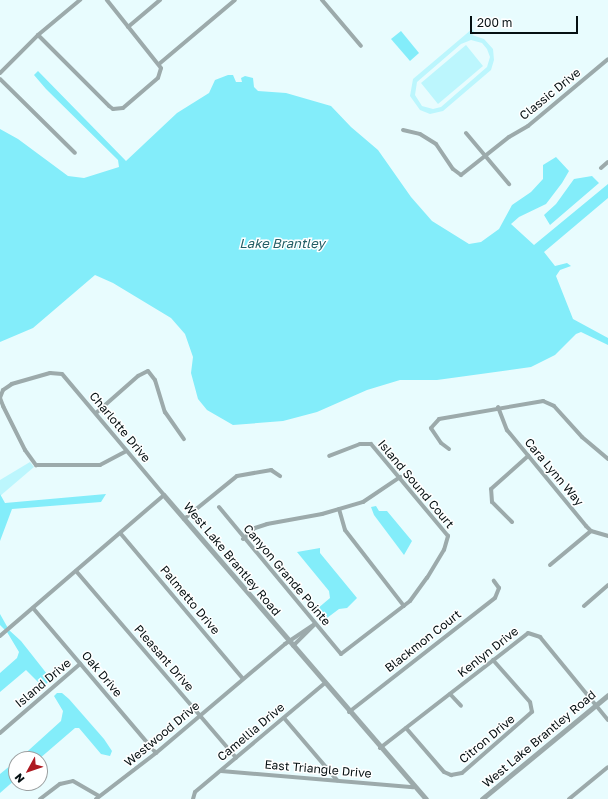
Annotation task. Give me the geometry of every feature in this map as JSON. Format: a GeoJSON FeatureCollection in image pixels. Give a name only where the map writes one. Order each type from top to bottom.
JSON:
{"type":"FeatureCollection","features":[{"type":"Feature","properties":{"kind":"street"},"geometry":{"type":"LineString","coordinates":[[0,72],[38,35],[80,0]]}},
{"type":"Feature","properties":{"kind":"street"},"geometry":{"type":"LineString","coordinates":[[38,35],[113,109],[123,108],[161,74],[159,64],[107,0]]}},
{"type":"Feature","properties":{"kind":"street"},"geometry":{"type":"LineString","coordinates":[[128,27],[160,0]]}},
{"type":"Feature","properties":{"kind":"street"},"geometry":{"type":"LineString","coordinates":[[159,64],[235,0]]}},
{"type":"Feature","properties":{"kind":"street"},"geometry":{"type":"LineString","coordinates":[[322,0],[361,46]]}},
{"type":"Feature","properties":{"kind":"street","name":"Classic Drive"},"geometry":{"type":"LineString","coordinates":[[403,130],[420,134],[436,144],[453,169],[462,175],[509,137],[528,126],[608,59]]}},
{"type":"Feature","properties":{"kind":"street"},"geometry":{"type":"LineString","coordinates":[[0,79],[75,153]]}},
{"type":"Feature","properties":{"kind":"street"},"geometry":{"type":"LineString","coordinates":[[466,133],[509,184]]}},
{"type":"Feature","properties":{"kind":"street"},"geometry":{"type":"LineString","coordinates":[[601,168],[608,162]]}},
{"type":"Feature","properties":{"kind":"street"},"geometry":{"type":"LineString","coordinates":[[96,413],[131,381],[148,371],[155,380],[165,412],[184,439]]}},
{"type":"Feature","properties":{"kind":"street","name":"Charlotte Drive"},"geometry":{"type":"LineString","coordinates":[[126,451],[100,465],[36,466],[3,406],[1,394],[12,384],[59,373],[67,378],[164,495]]}},
{"type":"Feature","properties":{"kind":"street"},"geometry":{"type":"LineString","coordinates":[[449,449],[433,433],[431,428],[434,422],[498,407],[536,401],[549,403],[582,437],[608,459]]}},
{"type":"Feature","properties":{"kind":"street","name":"Cara Lynn Way"},"geometry":{"type":"LineString","coordinates":[[498,407],[507,430],[591,531]]}},
{"type":"Feature","properties":{"kind":"street","name":"Island Sound Court"},"geometry":{"type":"LineString","coordinates":[[329,456],[368,443],[400,477],[448,536],[444,550],[427,578],[404,606],[341,654]]}},
{"type":"Feature","properties":{"kind":"street"},"geometry":{"type":"LineString","coordinates":[[512,522],[492,502],[490,494],[494,486],[528,456]]}},
{"type":"Feature","properties":{"kind":"street"},"geometry":{"type":"LineString","coordinates":[[184,519],[237,476],[271,470],[280,476]]}},
{"type":"Feature","properties":{"kind":"street"},"geometry":{"type":"LineString","coordinates":[[243,539],[255,528],[267,524],[339,510],[363,502],[400,477]]}},
{"type":"Feature","properties":{"kind":"street"},"geometry":{"type":"LineString","coordinates":[[0,636],[121,534],[164,495]]}},
{"type":"Feature","properties":{"kind":"street","name":"West Lake Brantley Road"},"geometry":{"type":"LineString","coordinates":[[164,495],[413,787],[426,799]]}},
{"type":"Feature","properties":{"kind":"street","name":"Canyon Grande Pointe"},"geometry":{"type":"LineString","coordinates":[[219,507],[243,539],[341,654]]}},
{"type":"Feature","properties":{"kind":"street"},"geometry":{"type":"LineString","coordinates":[[339,510],[345,530],[404,606]]}},
{"type":"Feature","properties":{"kind":"street"},"geometry":{"type":"LineString","coordinates":[[550,565],[591,531],[608,536]]}},
{"type":"Feature","properties":{"kind":"street","name":"Palmetto Drive"},"geometry":{"type":"LineString","coordinates":[[121,534],[243,679]]}},
{"type":"Feature","properties":{"kind":"street","name":"Pleasant Drive"},"geometry":{"type":"LineString","coordinates":[[76,571],[236,758]]}},
{"type":"Feature","properties":{"kind":"street","name":"Blackmon Court"},"geometry":{"type":"LineString","coordinates":[[349,712],[495,598],[499,588],[494,581]]}},
{"type":"Feature","properties":{"kind":"street"},"geometry":{"type":"LineString","coordinates":[[584,606],[608,585]]}},
{"type":"Feature","properties":{"kind":"street","name":"Oak Drive"},"geometry":{"type":"LineString","coordinates":[[33,608],[156,753]]}},
{"type":"Feature","properties":{"kind":"street","name":"Westwood Drive"},"geometry":{"type":"LineString","coordinates":[[40,799],[60,784],[72,781],[98,798],[156,753],[243,679],[292,644],[315,624]]}},
{"type":"Feature","properties":{"kind":"street","name":"Kenlyn Drive"},"geometry":{"type":"LineString","coordinates":[[380,748],[525,635],[535,634],[595,705]]}},
{"type":"Feature","properties":{"kind":"street","name":"Citron Drive"},"geometry":{"type":"LineString","coordinates":[[406,728],[444,772],[451,775],[462,772],[532,712],[530,702],[493,660]]}},
{"type":"Feature","properties":{"kind":"street","name":"Island Drive"},"geometry":{"type":"LineString","coordinates":[[0,733],[80,664]]}},
{"type":"Feature","properties":{"kind":"street","name":"Camellia Drive"},"geometry":{"type":"LineString","coordinates":[[193,798],[195,792],[325,683]]}},
{"type":"Feature","properties":{"kind":"street"},"geometry":{"type":"LineString","coordinates":[[450,694],[461,706]]}},
{"type":"Feature","properties":{"kind":"street","name":"West Lake Brantley Road"},"geometry":{"type":"LineString","coordinates":[[482,799],[608,695]]}},
{"type":"Feature","properties":{"kind":"street"},"geometry":{"type":"LineString","coordinates":[[595,705],[608,720]]}},
{"type":"Feature","properties":{"kind":"street"},"geometry":{"type":"LineString","coordinates":[[284,718],[337,780]]}},
{"type":"Feature","properties":{"kind":"street"},"geometry":{"type":"LineString","coordinates":[[569,799],[608,766]]}},
{"type":"Feature","properties":{"kind":"street","name":"East Triangle Drive"},"geometry":{"type":"LineString","coordinates":[[221,771],[413,787]]}},
{"type":"Feature","properties":{"kind":"shaded area"},"geometry":{"type":"Polygon","coordinates":[[[472,29],[475,33],[472,35],[484,39],[493,49],[494,60],[491,70],[443,111],[430,114],[420,110],[410,96],[413,79],[472,29]],[[471,40],[461,44],[417,82],[415,95],[422,106],[433,109],[441,107],[487,67],[490,57],[487,49],[482,43],[471,40]]]}},
{"type":"Feature","properties":{"kind":"shaded area"},"geometry":{"type":"Polygon","coordinates":[[[466,45],[483,66],[438,104],[421,83],[466,45]]]}},
{"type":"Feature","properties":{"kind":"shaded area"},"geometry":{"type":"Polygon","coordinates":[[[30,462],[34,467],[0,496],[0,480],[30,462]]]}},
{"type":"Feature","properties":{"kind":"water"},"geometry":{"type":"Polygon","coordinates":[[[401,31],[419,53],[410,61],[391,39],[401,31]]]}},
{"type":"Feature","properties":{"kind":"water","name":"Lake Brantley"},"geometry":{"type":"Polygon","coordinates":[[[38,71],[126,161],[177,113],[209,93],[215,80],[228,75],[233,75],[236,82],[242,82],[241,78],[245,76],[253,78],[254,87],[258,91],[286,93],[331,106],[351,127],[378,150],[411,197],[432,221],[469,244],[481,242],[499,229],[512,205],[531,192],[543,179],[543,165],[556,157],[569,171],[562,183],[546,204],[519,217],[511,224],[534,245],[608,184],[608,198],[544,252],[555,266],[567,263],[571,266],[560,270],[556,276],[573,319],[608,338],[608,345],[581,332],[576,334],[555,355],[531,367],[437,380],[400,380],[367,390],[317,412],[283,421],[233,425],[207,410],[198,399],[191,373],[193,357],[185,334],[171,318],[113,283],[95,275],[33,328],[0,342],[0,129],[18,139],[68,176],[84,178],[119,167],[118,160],[46,89],[34,75],[38,71]]]}},
{"type":"Feature","properties":{"kind":"water"},"geometry":{"type":"Polygon","coordinates":[[[592,176],[599,183],[550,225],[544,215],[556,204],[574,179],[592,176]]]}},
{"type":"Feature","properties":{"kind":"water"},"geometry":{"type":"Polygon","coordinates":[[[0,494],[5,503],[106,494],[101,502],[12,509],[0,541],[0,494]]]}},
{"type":"Feature","properties":{"kind":"water"},"geometry":{"type":"Polygon","coordinates":[[[376,506],[379,511],[387,511],[412,541],[404,555],[374,515],[371,507],[376,506]]]}},
{"type":"Feature","properties":{"kind":"water"},"geometry":{"type":"Polygon","coordinates":[[[320,548],[320,553],[357,598],[347,608],[339,609],[327,618],[317,609],[330,598],[329,591],[297,552],[320,548]]]}},
{"type":"Feature","properties":{"kind":"water"},"geometry":{"type":"Polygon","coordinates":[[[0,614],[9,630],[21,641],[51,679],[45,685],[42,686],[26,670],[0,692],[0,673],[17,658],[19,652],[7,632],[0,625],[0,614]]]}},
{"type":"Feature","properties":{"kind":"water"},"geometry":{"type":"Polygon","coordinates":[[[57,693],[62,693],[69,699],[104,739],[112,751],[110,756],[101,754],[79,728],[75,728],[48,751],[28,751],[61,721],[63,711],[54,696],[57,693]]]}},
{"type":"Feature","properties":{"kind":"water"},"geometry":{"type":"Polygon","coordinates":[[[8,768],[8,786],[0,793],[0,774],[8,768]]]}}]}
